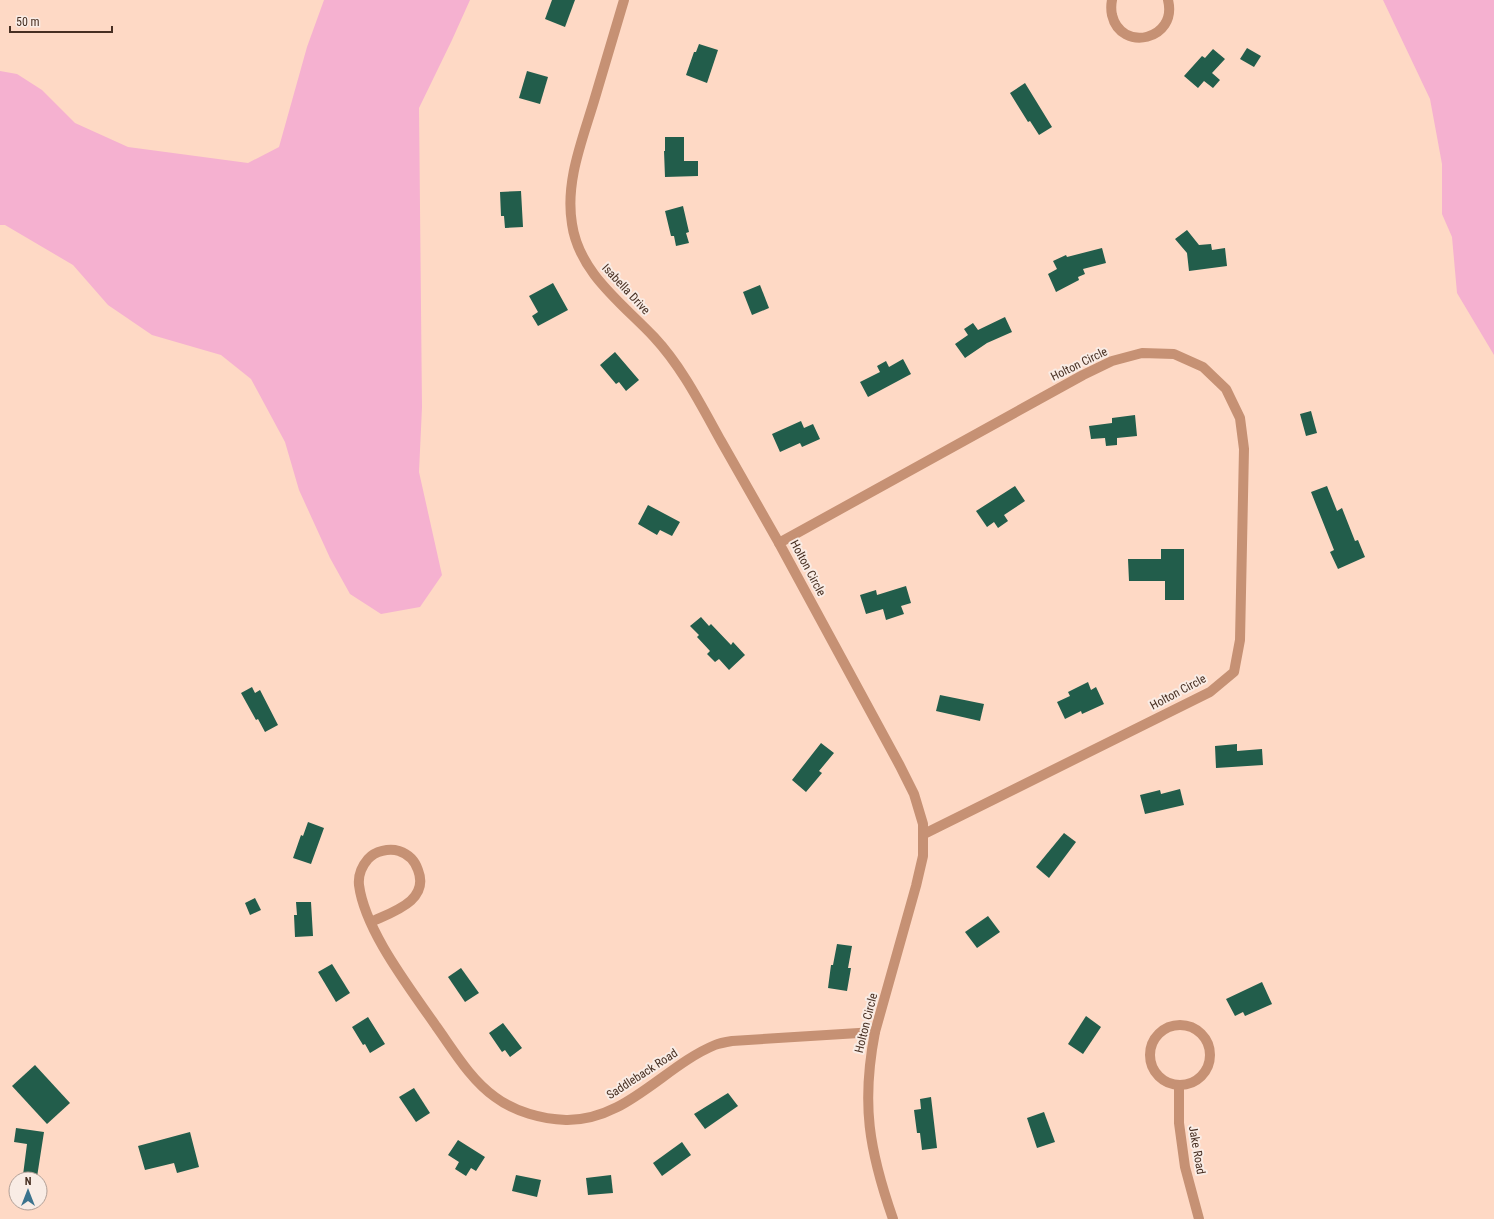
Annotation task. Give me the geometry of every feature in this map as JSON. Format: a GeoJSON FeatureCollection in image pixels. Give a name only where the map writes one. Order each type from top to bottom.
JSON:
{"type":"FeatureCollection","features":[{"type":"Feature","properties":{"kind":"street","name":"Isabella Drive"},"geometry":{"type":"LineString","coordinates":[[624,0],[575,163],[570,193],[572,225],[576,240],[582,255],[600,282],[655,338],[675,362],[779,543]]}},
{"type":"Feature","properties":{"kind":"street"},"geometry":{"type":"LineString","coordinates":[[1112,0],[1111,12],[1113,21],[1119,29],[1127,35],[1137,38],[1152,35],[1164,26],[1169,17],[1170,7],[1168,0]]}},
{"type":"Feature","properties":{"kind":"street","name":"Holton Circle"},"geometry":{"type":"LineString","coordinates":[[893,1219],[876,1167],[868,1119],[868,1088],[875,1032],[916,886],[923,856],[924,834],[919,809],[914,794],[779,543],[1076,378],[1112,361],[1142,353],[1174,354],[1203,367],[1226,389],[1230,396],[1240,418],[1244,449],[1240,640],[1234,672],[1210,692],[924,834]]}},
{"type":"Feature","properties":{"kind":"street","name":"Saddleback Road"},"geometry":{"type":"LineString","coordinates":[[371,922],[406,906],[418,891],[420,881],[419,871],[411,859],[399,851],[389,850],[378,852],[370,857],[363,865],[360,874],[359,884],[371,922],[388,954],[401,976],[478,1083],[496,1098],[511,1107],[546,1118],[567,1120],[587,1118],[606,1112],[625,1103],[687,1061],[716,1045],[732,1041],[875,1032]]}},
{"type":"Feature","properties":{"kind":"street"},"geometry":{"type":"LineString","coordinates":[[1177,1025],[1187,1026],[1196,1030],[1203,1036],[1208,1044],[1210,1054],[1209,1064],[1205,1072],[1198,1079],[1189,1084],[1179,1085],[1169,1083],[1161,1078],[1154,1070],[1150,1051],[1153,1041],[1159,1034],[1168,1028],[1177,1025]]}},
{"type":"Feature","properties":{"kind":"street","name":"Jake Road"},"geometry":{"type":"LineString","coordinates":[[1179,1085],[1179,1124],[1185,1167],[1200,1219]]}},
{"type":"Feature","properties":{"kind":"shaded area"},"geometry":{"type":"Polygon","coordinates":[[[324,0],[470,0],[419,108],[422,407],[419,472],[442,575],[420,607],[381,614],[350,594],[330,558],[299,490],[285,442],[251,379],[221,355],[152,335],[108,305],[73,265],[5,225],[0,225],[0,71],[17,74],[42,90],[75,123],[128,147],[248,163],[279,147],[307,47],[324,0]]]}},
{"type":"Feature","properties":{"kind":"shaded area"},"geometry":{"type":"Polygon","coordinates":[[[1383,0],[1494,0],[1494,355],[1457,293],[1452,237],[1442,214],[1442,164],[1430,99],[1383,0]]]}},
{"type":"Feature","properties":{"kind":"building"},"geometry":{"type":"Polygon","coordinates":[[[552,0],[575,0],[565,27],[545,19],[552,0]]]}},
{"type":"Feature","properties":{"kind":"building"},"geometry":{"type":"Polygon","coordinates":[[[699,44],[718,50],[707,83],[686,75],[694,52],[696,52],[699,44]]]}},
{"type":"Feature","properties":{"kind":"building"},"geometry":{"type":"Polygon","coordinates":[[[1247,48],[1261,56],[1254,67],[1240,59],[1247,48]]]}},
{"type":"Feature","properties":{"kind":"building"},"geometry":{"type":"Polygon","coordinates":[[[1213,49],[1225,59],[1212,73],[1220,80],[1213,88],[1204,81],[1198,88],[1184,76],[1202,56],[1205,58],[1213,49]]]}},
{"type":"Feature","properties":{"kind":"building"},"geometry":{"type":"Polygon","coordinates":[[[527,71],[548,77],[540,104],[519,98],[527,71]]]}},
{"type":"Feature","properties":{"kind":"building"},"geometry":{"type":"Polygon","coordinates":[[[1025,83],[1052,127],[1039,135],[1030,121],[1028,122],[1010,93],[1025,83]]]}},
{"type":"Feature","properties":{"kind":"building"},"geometry":{"type":"Polygon","coordinates":[[[665,137],[684,137],[684,161],[698,161],[698,176],[665,177],[665,137]]]}},
{"type":"Feature","properties":{"kind":"building"},"geometry":{"type":"Polygon","coordinates":[[[521,191],[523,227],[505,228],[504,216],[501,216],[500,192],[521,191]]]}},
{"type":"Feature","properties":{"kind":"building"},"geometry":{"type":"Polygon","coordinates":[[[683,206],[689,232],[686,233],[689,243],[676,246],[674,236],[671,236],[665,211],[683,206]]]}},
{"type":"Feature","properties":{"kind":"building"},"geometry":{"type":"Polygon","coordinates":[[[1187,230],[1199,245],[1211,244],[1212,250],[1225,248],[1227,266],[1189,271],[1187,253],[1175,239],[1187,230]]]}},
{"type":"Feature","properties":{"kind":"building"},"geometry":{"type":"Polygon","coordinates":[[[1102,248],[1106,263],[1083,269],[1085,274],[1078,277],[1079,280],[1056,292],[1048,274],[1057,269],[1053,261],[1066,255],[1067,257],[1102,248]]]}},
{"type":"Feature","properties":{"kind":"building"},"geometry":{"type":"Polygon","coordinates":[[[553,283],[568,310],[538,326],[532,316],[538,312],[529,296],[553,283]]]}},
{"type":"Feature","properties":{"kind":"building"},"geometry":{"type":"Polygon","coordinates":[[[760,285],[769,308],[752,315],[743,292],[760,285]]]}},
{"type":"Feature","properties":{"kind":"building"},"geometry":{"type":"Polygon","coordinates":[[[1005,317],[1012,332],[987,343],[965,358],[955,344],[968,335],[964,329],[973,323],[978,330],[1005,317]]]}},
{"type":"Feature","properties":{"kind":"building"},"geometry":{"type":"Polygon","coordinates":[[[615,352],[639,380],[626,391],[619,382],[616,384],[600,365],[615,352]]]}},
{"type":"Feature","properties":{"kind":"building"},"geometry":{"type":"Polygon","coordinates":[[[903,359],[911,374],[868,397],[860,382],[880,372],[877,366],[886,361],[889,367],[903,359]]]}},
{"type":"Feature","properties":{"kind":"building"},"geometry":{"type":"Polygon","coordinates":[[[1311,411],[1317,433],[1306,436],[1300,414],[1311,411]]]}},
{"type":"Feature","properties":{"kind":"building"},"geometry":{"type":"Polygon","coordinates":[[[1135,415],[1137,436],[1117,438],[1117,445],[1106,446],[1105,438],[1091,439],[1089,426],[1112,423],[1112,418],[1135,415]]]}},
{"type":"Feature","properties":{"kind":"building"},"geometry":{"type":"Polygon","coordinates":[[[801,421],[804,428],[813,424],[820,439],[802,447],[800,443],[780,452],[772,434],[801,421]]]}},
{"type":"Feature","properties":{"kind":"building"},"geometry":{"type":"Polygon","coordinates":[[[1015,486],[1025,501],[1004,515],[1008,521],[998,528],[994,522],[987,527],[976,511],[1015,486]]]}},
{"type":"Feature","properties":{"kind":"building"},"geometry":{"type":"Polygon","coordinates":[[[1327,486],[1337,511],[1342,508],[1355,541],[1358,540],[1365,557],[1338,569],[1330,552],[1334,550],[1311,492],[1327,486]]]}},
{"type":"Feature","properties":{"kind":"building"},"geometry":{"type":"Polygon","coordinates":[[[648,505],[680,522],[672,536],[660,530],[657,535],[638,524],[648,505]]]}},
{"type":"Feature","properties":{"kind":"building"},"geometry":{"type":"Polygon","coordinates":[[[1161,549],[1184,549],[1184,600],[1165,600],[1165,581],[1129,581],[1128,559],[1161,559],[1161,549]]]}},
{"type":"Feature","properties":{"kind":"building"},"geometry":{"type":"Polygon","coordinates":[[[906,586],[911,603],[901,606],[904,614],[886,620],[883,609],[866,614],[860,595],[876,590],[877,595],[906,586]]]}},
{"type":"Feature","properties":{"kind":"building"},"geometry":{"type":"Polygon","coordinates":[[[701,617],[709,626],[711,624],[731,645],[733,642],[745,655],[729,670],[719,659],[715,662],[707,654],[710,651],[697,637],[699,635],[690,626],[701,617]]]}},
{"type":"Feature","properties":{"kind":"building"},"geometry":{"type":"Polygon","coordinates":[[[1088,682],[1091,690],[1096,687],[1104,704],[1082,714],[1081,711],[1065,719],[1057,702],[1070,696],[1068,692],[1088,682]]]}},
{"type":"Feature","properties":{"kind":"building"},"geometry":{"type":"Polygon","coordinates":[[[252,687],[255,693],[260,690],[278,725],[265,732],[258,719],[256,720],[241,693],[252,687]]]}},
{"type":"Feature","properties":{"kind":"building"},"geometry":{"type":"Polygon","coordinates":[[[940,695],[984,704],[980,721],[936,711],[940,695]]]}},
{"type":"Feature","properties":{"kind":"building"},"geometry":{"type":"Polygon","coordinates":[[[821,743],[834,753],[819,771],[822,773],[806,792],[792,780],[821,743]]]}},
{"type":"Feature","properties":{"kind":"building"},"geometry":{"type":"Polygon","coordinates":[[[1237,744],[1237,751],[1262,749],[1263,765],[1216,768],[1215,746],[1237,744]]]}},
{"type":"Feature","properties":{"kind":"building"},"geometry":{"type":"Polygon","coordinates":[[[1180,789],[1184,805],[1145,814],[1140,795],[1160,790],[1161,794],[1180,789]]]}},
{"type":"Feature","properties":{"kind":"building"},"geometry":{"type":"Polygon","coordinates":[[[308,822],[324,828],[311,864],[293,858],[301,835],[303,836],[308,822]]]}},
{"type":"Feature","properties":{"kind":"building"},"geometry":{"type":"Polygon","coordinates":[[[1064,833],[1076,842],[1049,878],[1036,867],[1064,833]]]}},
{"type":"Feature","properties":{"kind":"building"},"geometry":{"type":"Polygon","coordinates":[[[255,898],[261,910],[250,915],[245,903],[255,898]]]}},
{"type":"Feature","properties":{"kind":"building"},"geometry":{"type":"Polygon","coordinates":[[[296,902],[311,902],[313,936],[295,937],[294,915],[297,915],[296,902]]]}},
{"type":"Feature","properties":{"kind":"building"},"geometry":{"type":"Polygon","coordinates":[[[988,916],[1000,932],[977,948],[965,932],[988,916]]]}},
{"type":"Feature","properties":{"kind":"building"},"geometry":{"type":"Polygon","coordinates":[[[837,944],[852,946],[848,968],[851,968],[847,991],[828,988],[831,965],[833,965],[837,944]]]}},
{"type":"Feature","properties":{"kind":"building"},"geometry":{"type":"Polygon","coordinates":[[[332,964],[350,993],[336,1002],[318,972],[332,964]]]}},
{"type":"Feature","properties":{"kind":"building"},"geometry":{"type":"Polygon","coordinates":[[[461,968],[479,993],[465,1002],[448,977],[461,968]]]}},
{"type":"Feature","properties":{"kind":"building"},"geometry":{"type":"Polygon","coordinates":[[[1262,982],[1272,1004],[1245,1016],[1243,1012],[1235,1016],[1226,999],[1262,982]]]}},
{"type":"Feature","properties":{"kind":"building"},"geometry":{"type":"Polygon","coordinates":[[[1086,1016],[1101,1027],[1083,1054],[1068,1044],[1086,1016]]]}},
{"type":"Feature","properties":{"kind":"building"},"geometry":{"type":"Polygon","coordinates":[[[368,1017],[385,1044],[370,1053],[365,1044],[363,1045],[352,1027],[368,1017]]]}},
{"type":"Feature","properties":{"kind":"building"},"geometry":{"type":"Polygon","coordinates":[[[503,1023],[522,1048],[510,1057],[505,1050],[502,1052],[489,1033],[503,1023]]]}},
{"type":"Feature","properties":{"kind":"building"},"geometry":{"type":"Polygon","coordinates":[[[35,1065],[70,1103],[47,1124],[12,1086],[35,1065]]]}},
{"type":"Feature","properties":{"kind":"building"},"geometry":{"type":"Polygon","coordinates":[[[414,1088],[430,1113],[416,1122],[399,1097],[414,1088]]]}},
{"type":"Feature","properties":{"kind":"building"},"geometry":{"type":"Polygon","coordinates":[[[728,1093],[738,1106],[705,1129],[694,1114],[728,1093]]]}},
{"type":"Feature","properties":{"kind":"building"},"geometry":{"type":"Polygon","coordinates":[[[931,1097],[937,1148],[922,1150],[920,1133],[917,1133],[914,1110],[921,1109],[920,1099],[931,1097]]]}},
{"type":"Feature","properties":{"kind":"building"},"geometry":{"type":"Polygon","coordinates":[[[1044,1112],[1055,1142],[1037,1148],[1027,1118],[1044,1112]]]}},
{"type":"Feature","properties":{"kind":"building"},"geometry":{"type":"Polygon","coordinates":[[[16,1128],[44,1132],[38,1171],[24,1171],[27,1144],[14,1142],[16,1128]]]}},
{"type":"Feature","properties":{"kind":"building"},"geometry":{"type":"Polygon","coordinates":[[[190,1132],[199,1167],[177,1173],[174,1163],[145,1170],[138,1146],[190,1132]]]}},
{"type":"Feature","properties":{"kind":"building"},"geometry":{"type":"Polygon","coordinates":[[[458,1140],[485,1157],[476,1171],[471,1168],[466,1176],[455,1169],[459,1162],[448,1155],[458,1140]]]}},
{"type":"Feature","properties":{"kind":"building"},"geometry":{"type":"Polygon","coordinates":[[[682,1142],[691,1155],[662,1176],[653,1163],[682,1142]]]}},
{"type":"Feature","properties":{"kind":"building"},"geometry":{"type":"Polygon","coordinates":[[[516,1175],[541,1180],[537,1197],[512,1191],[516,1175]]]}},
{"type":"Feature","properties":{"kind":"building"},"geometry":{"type":"Polygon","coordinates":[[[611,1175],[613,1193],[588,1195],[586,1178],[611,1175]]]}}]}
